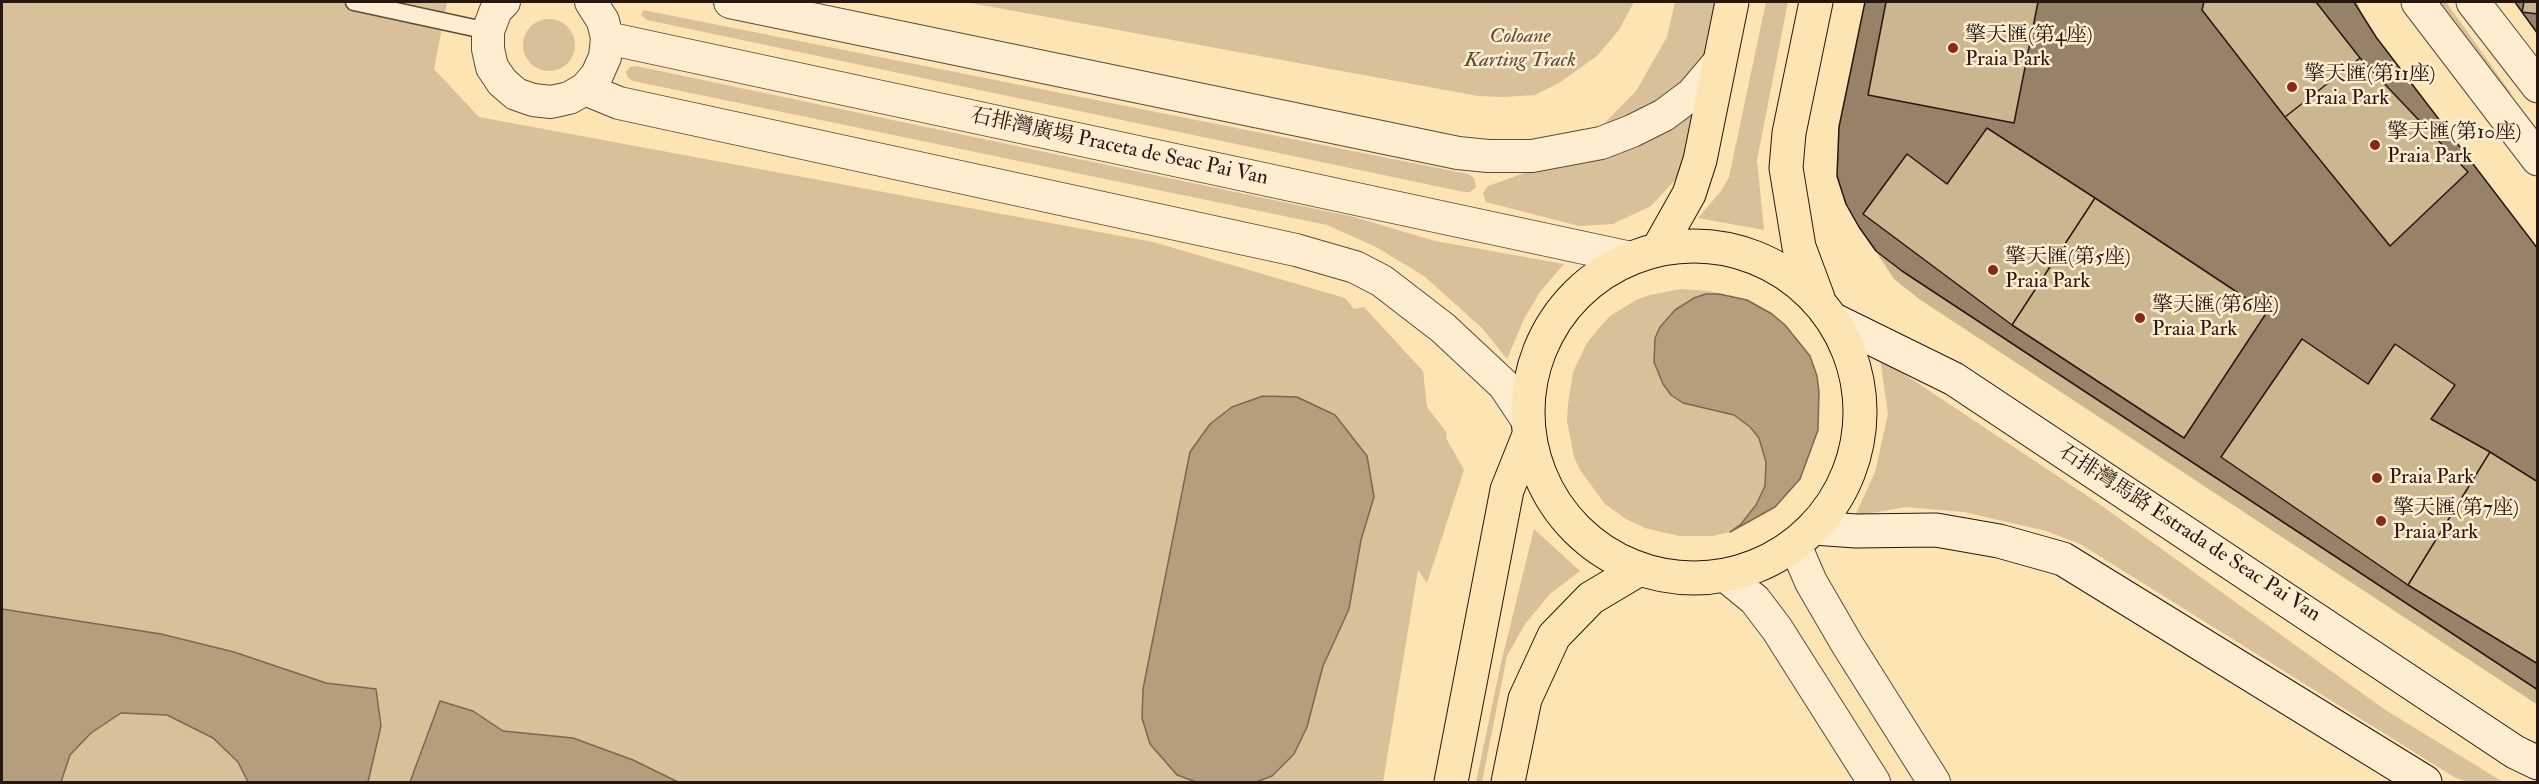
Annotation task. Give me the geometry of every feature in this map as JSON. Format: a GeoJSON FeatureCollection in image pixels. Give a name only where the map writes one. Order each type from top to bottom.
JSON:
{"type":"FeatureCollection","features":[{"type":"Feature","properties":{"kind":"main road"},"geometry":{"type":"LineString","coordinates":[[1645,254],[1689,194],[1693,183],[1700,160],[1732,2]]}},
{"type":"Feature","properties":{"kind":"main road"},"geometry":{"type":"LineString","coordinates":[[1528,428],[1542,480],[1565,518],[1598,549],[1638,570],[1682,580],[1727,577],[1763,565],[1805,537],[1841,490],[1852,464],[1860,427],[1857,380],[1850,352],[1826,310],[1799,247],[1791,211],[1786,168],[1789,133],[1816,2]]}},
{"type":"Feature","properties":{"kind":"main road"},"geometry":{"type":"LineString","coordinates":[[2418,2],[2538,159]]}},
{"type":"Feature","properties":{"kind":"main road"},"geometry":{"type":"LineString","coordinates":[[2473,2],[2538,86]]}},
{"type":"Feature","properties":{"kind":"main road"},"geometry":{"type":"LineString","coordinates":[[1451,783],[1507,490],[1528,428],[1531,380],[1544,340],[1566,306],[1595,278],[1645,254],[1703,245],[1746,253],[1785,272],[1826,310]]}},
{"type":"Feature","properties":{"kind":"main road","name":"石排灣馬路 Estrada de Seac Pai Van"},"geometry":{"type":"LineString","coordinates":[[1826,310],[1954,379],[2515,752],[2538,763]]}},
{"type":"Feature","properties":{"kind":"main road"},"geometry":{"type":"LineString","coordinates":[[1805,537],[1856,531],[1936,530],[2000,541],[2063,559],[2425,783]]}},
{"type":"Feature","properties":{"kind":"main road"},"geometry":{"type":"LineString","coordinates":[[1508,783],[1525,699],[1554,636],[1591,598],[1638,570]]}},
{"type":"Feature","properties":{"kind":"street"},"geometry":{"type":"LineString","coordinates":[[504,2],[496,10],[488,31],[488,49],[492,67],[502,82],[516,94],[533,100],[551,102],[569,98],[585,89],[597,75],[605,57],[607,39],[603,21],[591,2]]}},
{"type":"Feature","properties":{"kind":"street"},"geometry":{"type":"LineString","coordinates":[[730,2],[1446,151],[1488,156],[1532,156],[1601,143],[1632,131],[1664,115],[1692,94],[1720,61]]}},
{"type":"Feature","properties":{"kind":"street","name":"石排灣廣場 Praceta de Seac Pai Van"},"geometry":{"type":"LineString","coordinates":[[607,39],[1645,254]]}},
{"type":"Feature","properties":{"kind":"street"},"geometry":{"type":"LineString","coordinates":[[585,89],[619,104],[1296,250],[1355,267],[1382,281],[1443,328],[1504,385],[1528,428]]}},
{"type":"Feature","properties":{"kind":"street"},"geometry":{"type":"LineString","coordinates":[[1805,537],[1811,582],[1934,783]]}},
{"type":"Feature","properties":{"kind":"street"},"geometry":{"type":"LineString","coordinates":[[1727,577],[1755,600],[1777,629],[1874,783]]}},
{"type":"Feature","properties":{"kind":"lane"},"geometry":{"type":"LineString","coordinates":[[354,2],[488,31]]}},
{"type":"Feature","properties":{"kind":"green space"},"geometry":{"type":"Polygon","coordinates":[[[2,2],[447,2],[434,69],[479,117],[1153,242],[1345,298],[1354,309],[1364,307],[1423,371],[1427,407],[1447,433],[1446,438],[1464,470],[1427,583],[1418,570],[1383,782],[2,782],[2,2]]]}},
{"type":"Feature","properties":{"kind":"green space","name":"Coloane Karting Track"},"geometry":{"type":"Polygon","coordinates":[[[965,2],[1634,2],[1619,30],[1597,56],[1559,83],[1535,95],[1504,97],[1478,96],[965,2]]]}},
{"type":"Feature","properties":{"kind":"green space"},"geometry":{"type":"Polygon","coordinates":[[[1675,2],[1719,2],[1690,148],[1677,178],[1651,206],[1613,224],[1579,226],[1486,202],[1483,193],[1488,186],[1547,165],[1594,134],[1636,91],[1667,37],[1675,2]]]}},
{"type":"Feature","properties":{"kind":"green space"},"geometry":{"type":"Polygon","coordinates":[[[1766,2],[1788,2],[1757,160],[1764,230],[1698,218],[1721,191],[1729,177],[1766,2]]]}},
{"type":"Feature","properties":{"kind":"green space"},"geometry":{"type":"Polygon","coordinates":[[[2433,2],[2446,2],[2511,93],[2503,99],[2433,2]]]}},
{"type":"Feature","properties":{"kind":"green space"},"geometry":{"type":"Polygon","coordinates":[[[643,10],[1468,174],[1474,178],[1476,187],[1470,192],[1464,192],[647,20],[641,15],[643,10]]]}},
{"type":"Feature","properties":{"kind":"green space"},"geometry":{"type":"Polygon","coordinates":[[[549,19],[559,21],[567,27],[573,35],[575,45],[573,55],[567,63],[559,69],[549,71],[539,69],[531,63],[525,55],[523,45],[525,35],[531,27],[539,21],[549,19]]]}},
{"type":"Feature","properties":{"kind":"green space"},"geometry":{"type":"Polygon","coordinates":[[[636,66],[1354,217],[1435,241],[1564,264],[1540,292],[1524,319],[1507,359],[1482,328],[1424,276],[1376,247],[1327,225],[633,81],[628,78],[626,72],[630,67],[636,66]]]}},
{"type":"Feature","properties":{"kind":"green space"},"geometry":{"type":"Polygon","coordinates":[[[1680,289],[1708,291],[1736,297],[1711,293],[1700,296],[1687,301],[1666,319],[1660,327],[1654,362],[1663,384],[1696,406],[1734,415],[1742,420],[1759,438],[1766,462],[1765,486],[1756,505],[1741,524],[1730,532],[1713,536],[1679,536],[1645,528],[1626,519],[1605,504],[1580,470],[1574,457],[1567,421],[1573,372],[1587,343],[1599,328],[1610,316],[1636,300],[1680,289]]]}},
{"type":"Feature","properties":{"kind":"green space"},"geometry":{"type":"Polygon","coordinates":[[[1880,358],[2095,501],[2384,709],[2503,782],[2467,782],[2454,777],[2080,544],[2046,531],[1964,512],[1906,507],[1855,516],[1875,472],[1888,414],[1880,358]]]}},
{"type":"Feature","properties":{"kind":"green space"},"geometry":{"type":"Polygon","coordinates":[[[1534,529],[1580,571],[1550,594],[1525,624],[1507,656],[1482,782],[1476,782],[1501,663],[1534,529]]]}},
{"type":"Feature","properties":{"kind":"shaded area"},"geometry":{"type":"Polygon","coordinates":[[[1706,294],[1719,294],[1747,300],[1772,314],[1785,325],[1810,356],[1817,376],[1819,392],[1818,430],[1800,479],[1775,507],[1730,532],[1741,524],[1756,505],[1765,486],[1766,462],[1759,438],[1750,427],[1734,415],[1683,403],[1671,395],[1663,384],[1654,362],[1655,338],[1660,327],[1675,310],[1694,298],[1706,294]]]}},
{"type":"Feature","properties":{"kind":"shaded area"},"geometry":{"type":"Polygon","coordinates":[[[1263,396],[1297,397],[1335,415],[1367,456],[1374,497],[1361,540],[1349,609],[1323,666],[1307,727],[1294,754],[1272,776],[1256,782],[1196,782],[1177,775],[1150,744],[1142,718],[1143,689],[1190,452],[1210,424],[1232,407],[1263,396]]]}},
{"type":"Feature","properties":{"kind":"shaded area"},"geometry":{"type":"Polygon","coordinates":[[[2,609],[161,634],[234,652],[326,683],[376,689],[381,726],[368,782],[248,782],[238,762],[213,738],[167,715],[121,713],[91,733],[70,755],[61,782],[2,782],[2,609]]]}},
{"type":"Feature","properties":{"kind":"shaded area"},"geometry":{"type":"Polygon","coordinates":[[[440,701],[473,711],[503,731],[573,738],[633,760],[678,782],[410,782],[440,701]]]}},
{"type":"Feature","properties":{"kind":"building","name":"Praia Park"},"geometry":{"type":"Polygon","coordinates":[[[1865,2],[2354,2],[2376,37],[2538,249],[2538,690],[1902,271],[1876,251],[1846,204],[1837,176],[1839,127],[1865,2]]]}},
{"type":"Feature","properties":{"kind":"building","name":"擎天匯(第4座) Praia Park"},"geometry":{"type":"Polygon","coordinates":[[[1886,2],[2038,2],[2014,123],[1868,95],[1886,2]]]}},
{"type":"Feature","properties":{"kind":"building","name":"擎天匯(第11座) Praia Park"},"geometry":{"type":"Polygon","coordinates":[[[2204,2],[2316,2],[2360,58],[2285,117],[2202,10],[2204,2]]]}},
{"type":"Feature","properties":{"kind":"building"},"geometry":{"type":"Polygon","coordinates":[[[2515,2],[2538,2],[2538,34],[2522,12],[2515,2]]]}},
{"type":"Feature","properties":{"kind":"building"},"geometry":{"type":"Polygon","coordinates":[[[2524,2],[2538,2],[2538,14],[2522,12],[2524,2]]]}},
{"type":"Feature","properties":{"kind":"building","name":"擎天匯(第10座) Praia Park"},"geometry":{"type":"Polygon","coordinates":[[[2360,58],[2468,172],[2390,246],[2285,117],[2360,58]]]}},
{"type":"Feature","properties":{"kind":"building","name":"擎天匯(第5座) Praia Park"},"geometry":{"type":"Polygon","coordinates":[[[1987,128],[2095,198],[2012,325],[1863,214],[1907,154],[1947,184],[1987,128]]]}},
{"type":"Feature","properties":{"kind":"building","name":"擎天匯(第6座) Praia Park"},"geometry":{"type":"Polygon","coordinates":[[[2095,198],[2267,312],[2184,438],[2012,325],[2095,198]]]}},
{"type":"Feature","properties":{"kind":"building","name":"擎天匯(第7座) Praia Park"},"geometry":{"type":"Polygon","coordinates":[[[2302,339],[2368,384],[2395,344],[2455,385],[2431,419],[2490,452],[2408,585],[2221,457],[2302,339]]]}},
{"type":"Feature","properties":{"kind":"building"},"geometry":{"type":"Polygon","coordinates":[[[2490,452],[2538,482],[2538,664],[2408,585],[2490,452]]]}},
{"type":"Feature","properties":{"kind":"place","name":"擎天匯(第4座) Praia Park"},"geometry":{"type":"Point","coordinates":[1953,48]}},
{"type":"Feature","properties":{"kind":"place","name":"擎天匯(第11座) Praia Park"},"geometry":{"type":"Point","coordinates":[2292,87]}},
{"type":"Feature","properties":{"kind":"place","name":"擎天匯(第10座) Praia Park"},"geometry":{"type":"Point","coordinates":[2375,145]}},
{"type":"Feature","properties":{"kind":"place","name":"擎天匯(第5座) Praia Park"},"geometry":{"type":"Point","coordinates":[1993,270]}},
{"type":"Feature","properties":{"kind":"place","name":"擎天匯(第6座) Praia Park"},"geometry":{"type":"Point","coordinates":[2140,318]}},
{"type":"Feature","properties":{"kind":"place","name":"Praia Park"},"geometry":{"type":"Point","coordinates":[2377,478]}},
{"type":"Feature","properties":{"kind":"place","name":"擎天匯(第7座) Praia Park"},"geometry":{"type":"Point","coordinates":[2381,521]}}]}
